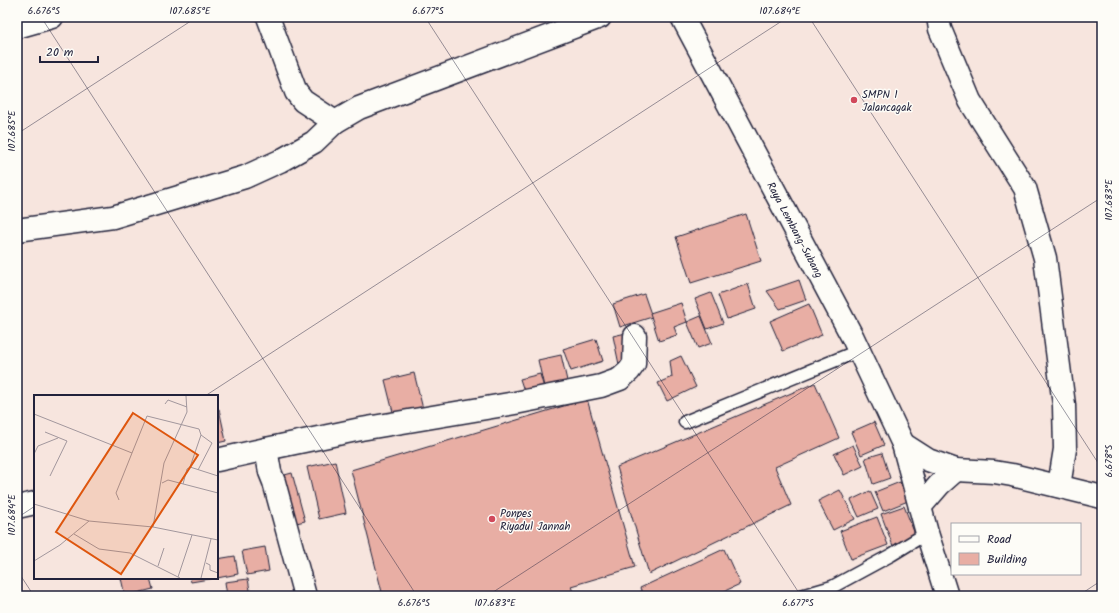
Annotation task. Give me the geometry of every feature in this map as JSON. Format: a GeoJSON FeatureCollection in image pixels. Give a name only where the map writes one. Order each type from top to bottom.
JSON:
{"type":"FeatureCollection","features":[{"type":"Feature","properties":{"kind":"street"},"geometry":{"type":"LineString","coordinates":[[17,26],[52,17]]}},
{"type":"Feature","properties":{"kind":"street"},"geometry":{"type":"LineString","coordinates":[[268,17],[296,92],[303,101],[335,122]]}},
{"type":"Feature","properties":{"kind":"street"},"geometry":{"type":"LineString","coordinates":[[17,230],[112,217],[245,178],[280,162],[314,142],[335,122],[359,108],[600,17]]}},
{"type":"Feature","properties":{"kind":"street","name":"Raya Lembang-Subang"},"geometry":{"type":"LineString","coordinates":[[682,17],[858,351],[903,444],[927,533],[947,596]]}},
{"type":"Feature","properties":{"kind":"street"},"geometry":{"type":"LineString","coordinates":[[938,17],[940,29],[970,101],[1025,188],[1046,258],[1064,405],[1065,449],[1059,486]]}},
{"type":"Feature","properties":{"kind":"street"},"geometry":{"type":"LineString","coordinates":[[218,460],[361,429],[515,403],[601,386],[620,379],[634,364],[635,336]]}},
{"type":"Feature","properties":{"kind":"street"},"geometry":{"type":"LineString","coordinates":[[903,444],[928,460],[956,470],[994,472],[1102,497]]}},
{"type":"Feature","properties":{"kind":"street"},"geometry":{"type":"LineString","coordinates":[[266,449],[270,472],[305,596]]}},
{"type":"Feature","properties":{"kind":"street"},"geometry":{"type":"LineString","coordinates":[[920,507],[939,485],[956,470]]}},
{"type":"Feature","properties":{"kind":"street"},"geometry":{"type":"LineString","coordinates":[[17,507],[34,503]]}},
{"type":"Feature","properties":{"kind":"lane"},"geometry":{"type":"LineString","coordinates":[[685,422],[858,351]]}},
{"type":"Feature","properties":{"kind":"lane"},"geometry":{"type":"LineString","coordinates":[[801,596],[832,587],[891,555],[927,533]]}},
{"type":"Feature","properties":{"kind":"building"},"geometry":{"type":"Polygon","coordinates":[[[746,214],[761,261],[691,283],[676,237],[746,214]]]}},
{"type":"Feature","properties":{"kind":"building"},"geometry":{"type":"Polygon","coordinates":[[[799,280],[806,300],[780,309],[767,291],[799,280]]]}},
{"type":"Feature","properties":{"kind":"building"},"geometry":{"type":"Polygon","coordinates":[[[748,284],[756,309],[727,319],[718,295],[748,284]]]}},
{"type":"Feature","properties":{"kind":"building"},"geometry":{"type":"Polygon","coordinates":[[[711,293],[723,323],[707,329],[695,299],[711,293]]]}},
{"type":"Feature","properties":{"kind":"building"},"geometry":{"type":"Polygon","coordinates":[[[644,294],[652,317],[620,327],[613,304],[644,294]]]}},
{"type":"Feature","properties":{"kind":"building"},"geometry":{"type":"Polygon","coordinates":[[[681,303],[687,322],[674,327],[677,335],[659,341],[650,313],[681,303]]]}},
{"type":"Feature","properties":{"kind":"building"},"geometry":{"type":"Polygon","coordinates":[[[809,304],[822,335],[783,351],[770,321],[809,304]]]}},
{"type":"Feature","properties":{"kind":"building"},"geometry":{"type":"Polygon","coordinates":[[[701,316],[712,343],[698,348],[687,322],[701,316]]]}},
{"type":"Feature","properties":{"kind":"building"},"geometry":{"type":"Polygon","coordinates":[[[635,331],[644,369],[621,374],[613,336],[635,331]]]}},
{"type":"Feature","properties":{"kind":"building"},"geometry":{"type":"Polygon","coordinates":[[[596,339],[603,361],[571,371],[563,349],[596,339]]]}},
{"type":"Feature","properties":{"kind":"building"},"geometry":{"type":"Polygon","coordinates":[[[561,355],[568,385],[545,391],[538,360],[561,355]]]}},
{"type":"Feature","properties":{"kind":"building"},"geometry":{"type":"Polygon","coordinates":[[[681,356],[696,387],[667,401],[658,383],[672,377],[670,361],[681,356]]]}},
{"type":"Feature","properties":{"kind":"building"},"geometry":{"type":"Polygon","coordinates":[[[414,373],[424,413],[395,420],[385,380],[414,373]]]}},
{"type":"Feature","properties":{"kind":"building"},"geometry":{"type":"Polygon","coordinates":[[[540,374],[544,388],[525,394],[520,379],[540,374]]]}},
{"type":"Feature","properties":{"kind":"building"},"geometry":{"type":"Polygon","coordinates":[[[815,383],[839,438],[775,467],[791,505],[649,574],[617,467],[815,383]]]}},
{"type":"Feature","properties":{"kind":"building","name":"Ponpes Riyadul Jannah"},"geometry":{"type":"Polygon","coordinates":[[[587,399],[635,567],[571,586],[574,596],[383,596],[351,470],[587,399]]]}},
{"type":"Feature","properties":{"kind":"building"},"geometry":{"type":"Polygon","coordinates":[[[218,409],[219,409],[226,441],[218,443],[218,409]]]}},
{"type":"Feature","properties":{"kind":"building"},"geometry":{"type":"Polygon","coordinates":[[[874,422],[884,445],[861,455],[851,432],[874,422]]]}},
{"type":"Feature","properties":{"kind":"building"},"geometry":{"type":"Polygon","coordinates":[[[853,445],[863,466],[844,475],[834,454],[853,445]]]}},
{"type":"Feature","properties":{"kind":"building"},"geometry":{"type":"Polygon","coordinates":[[[882,453],[890,478],[873,484],[865,458],[882,453]]]}},
{"type":"Feature","properties":{"kind":"building"},"geometry":{"type":"Polygon","coordinates":[[[335,461],[346,513],[319,519],[307,467],[335,461]]]}},
{"type":"Feature","properties":{"kind":"building"},"geometry":{"type":"Polygon","coordinates":[[[292,473],[305,521],[279,527],[266,480],[292,473]]]}},
{"type":"Feature","properties":{"kind":"building"},"geometry":{"type":"Polygon","coordinates":[[[900,482],[908,501],[883,511],[875,492],[900,482]]]}},
{"type":"Feature","properties":{"kind":"building"},"geometry":{"type":"Polygon","coordinates":[[[840,490],[855,519],[833,530],[818,501],[840,490]]]}},
{"type":"Feature","properties":{"kind":"building"},"geometry":{"type":"Polygon","coordinates":[[[870,491],[878,509],[859,517],[851,500],[870,491]]]}},
{"type":"Feature","properties":{"kind":"building"},"geometry":{"type":"Polygon","coordinates":[[[904,506],[916,537],[893,546],[881,514],[904,506]]]}},
{"type":"Feature","properties":{"kind":"building"},"geometry":{"type":"Polygon","coordinates":[[[877,517],[888,545],[851,559],[840,531],[877,517]]]}},
{"type":"Feature","properties":{"kind":"building"},"geometry":{"type":"Polygon","coordinates":[[[265,547],[269,571],[247,575],[242,551],[265,547]]]}},
{"type":"Feature","properties":{"kind":"building"},"geometry":{"type":"Polygon","coordinates":[[[724,549],[740,584],[714,596],[644,596],[640,588],[724,549]]]}},
{"type":"Feature","properties":{"kind":"building"},"geometry":{"type":"Polygon","coordinates":[[[235,556],[238,574],[218,578],[218,559],[235,556]]]}},
{"type":"Feature","properties":{"kind":"building"},"geometry":{"type":"Polygon","coordinates":[[[121,579],[150,579],[153,589],[125,596],[121,579]]]}},
{"type":"Feature","properties":{"kind":"building"},"geometry":{"type":"Polygon","coordinates":[[[190,579],[209,579],[191,582],[190,579]]]}},
{"type":"Feature","properties":{"kind":"building"},"geometry":{"type":"Polygon","coordinates":[[[248,579],[251,596],[227,596],[225,582],[248,579]]]}},
{"type":"Feature","properties":{"kind":"place","name":"SMPN 1 Jalancagak"},"geometry":{"type":"Point","coordinates":[854,100]}},
{"type":"Feature","properties":{"kind":"place","name":"Ponpes Riyadul Jannah"},"geometry":{"type":"Point","coordinates":[492,519]}}]}
